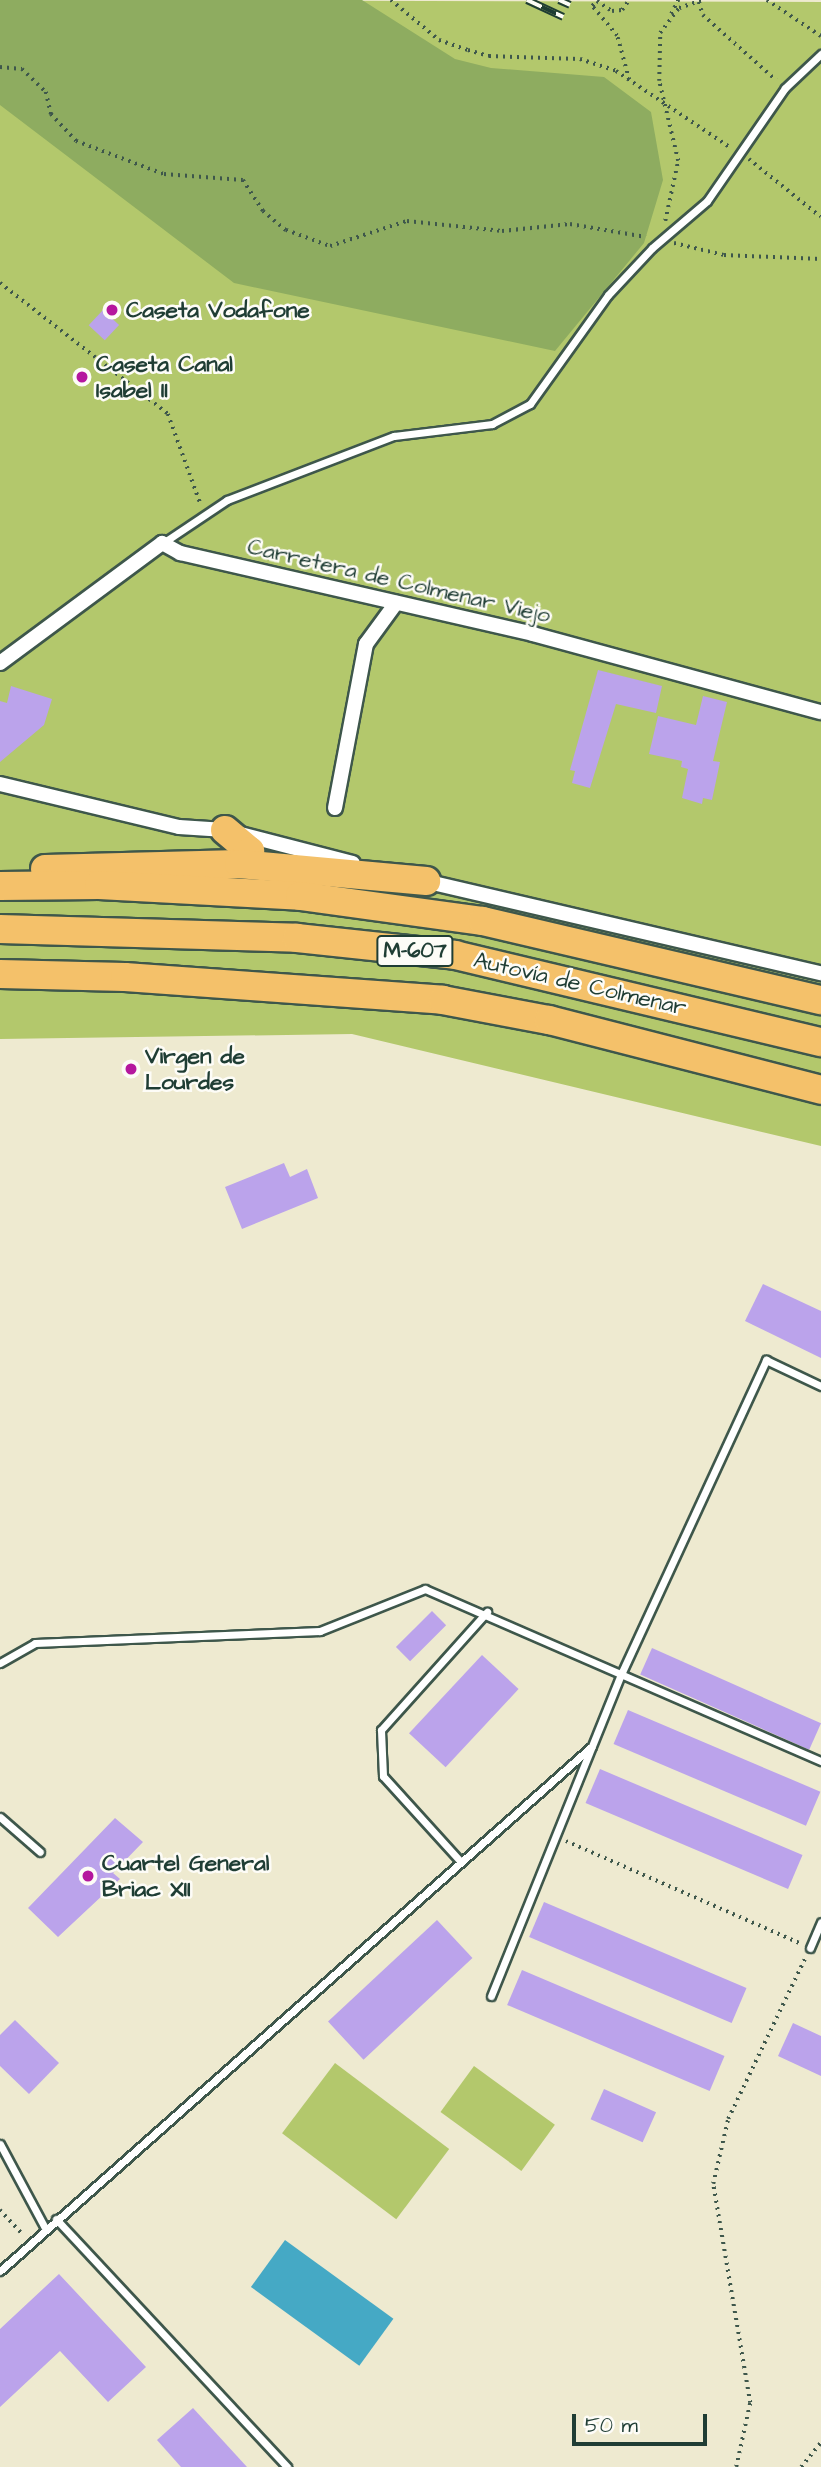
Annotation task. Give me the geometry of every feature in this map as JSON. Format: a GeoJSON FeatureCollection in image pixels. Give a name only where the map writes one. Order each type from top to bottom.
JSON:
{"type":"FeatureCollection","features":[{"type":"Feature","properties":{"kind":"highway"},"geometry":{"type":"LineString","coordinates":[[225,830],[250,851],[239,864]]}},
{"type":"Feature","properties":{"kind":"highway"},"geometry":{"type":"LineString","coordinates":[[0,873],[85,866],[239,864],[426,881]]}},
{"type":"Feature","properties":{"kind":"highway","name":"Autovía de Colmenar"},"geometry":{"type":"LineString","coordinates":[[0,886],[99,885],[300,896],[484,921],[821,1000]]}},
{"type":"Feature","properties":{"kind":"highway","name":"Autovía de Colmenar"},"geometry":{"type":"LineString","coordinates":[[0,929],[297,938],[455,955],[821,1042]]}},
{"type":"Feature","properties":{"kind":"highway"},"geometry":{"type":"LineString","coordinates":[[0,974],[125,977],[443,1000],[549,1020],[821,1090]]}},
{"type":"Feature","properties":{"kind":"street","name":"Carretera de Colmenar Viejo"},"geometry":{"type":"LineString","coordinates":[[162,543],[180,553],[396,603],[821,712]]}},
{"type":"Feature","properties":{"kind":"street"},"geometry":{"type":"LineString","coordinates":[[0,663],[162,543]]}},
{"type":"Feature","properties":{"kind":"street"},"geometry":{"type":"LineString","coordinates":[[335,808],[366,644],[396,603]]}},
{"type":"Feature","properties":{"kind":"street"},"geometry":{"type":"LineString","coordinates":[[0,784],[179,827],[225,830],[426,881],[821,973]]}},
{"type":"Feature","properties":{"kind":"lane"},"geometry":{"type":"LineString","coordinates":[[162,543],[227,500],[394,436],[492,424],[530,404],[608,295],[660,240],[707,201],[743,155],[785,88],[821,54]]}},
{"type":"Feature","properties":{"kind":"lane"},"geometry":{"type":"LineString","coordinates":[[491,1996],[622,1672],[766,1360],[821,1386]]}},
{"type":"Feature","properties":{"kind":"lane"},"geometry":{"type":"LineString","coordinates":[[0,1663],[35,1643],[320,1631],[425,1589],[487,1612],[821,1761]]}},
{"type":"Feature","properties":{"kind":"lane"},"geometry":{"type":"LineString","coordinates":[[461,1861],[383,1776],[381,1730],[487,1612]]}},
{"type":"Feature","properties":{"kind":"lane"},"geometry":{"type":"LineString","coordinates":[[0,2272],[55,2219],[592,1747]]}},
{"type":"Feature","properties":{"kind":"lane"},"geometry":{"type":"LineString","coordinates":[[0,1817],[40,1852]]}},
{"type":"Feature","properties":{"kind":"lane"},"geometry":{"type":"LineString","coordinates":[[810,1948],[821,1922]]}},
{"type":"Feature","properties":{"kind":"lane"},"geometry":{"type":"LineString","coordinates":[[0,2144],[45,2228]]}},
{"type":"Feature","properties":{"kind":"lane"},"geometry":{"type":"LineString","coordinates":[[55,2219],[287,2467]]}},
{"type":"Feature","properties":{"kind":"path"},"geometry":{"type":"LineString","coordinates":[[391,0],[439,40],[468,50],[505,57],[580,59],[629,80],[743,155],[821,217]]}},
{"type":"Feature","properties":{"kind":"path"},"geometry":{"type":"LineString","coordinates":[[629,0],[622,9],[612,11],[597,1],[592,6],[617,36],[629,80]]}},
{"type":"Feature","properties":{"kind":"path"},"geometry":{"type":"LineString","coordinates":[[660,240],[678,161],[659,81],[660,33],[678,0]]}},
{"type":"Feature","properties":{"kind":"path"},"geometry":{"type":"LineString","coordinates":[[668,18],[699,0],[703,15],[785,88]]}},
{"type":"Feature","properties":{"kind":"path"},"geometry":{"type":"LineString","coordinates":[[767,0],[821,36]]}},
{"type":"Feature","properties":{"kind":"path"},"geometry":{"type":"LineString","coordinates":[[0,67],[22,69],[47,92],[51,114],[76,141],[164,174],[243,180],[263,211],[286,230],[330,246],[407,221],[502,231],[570,224],[724,255],[821,260]]}},
{"type":"Feature","properties":{"kind":"path"},"geometry":{"type":"LineString","coordinates":[[0,283],[167,414],[200,500]]}},
{"type":"Feature","properties":{"kind":"path"},"geometry":{"type":"LineString","coordinates":[[555,1836],[810,1948],[728,2119],[713,2184],[750,2403],[736,2467]]}},
{"type":"Feature","properties":{"kind":"path"},"geometry":{"type":"LineString","coordinates":[[0,2210],[30,2243]]}},
{"type":"Feature","properties":{"kind":"path"},"geometry":{"type":"LineString","coordinates":[[802,2467],[821,2442]]}},
{"type":"Feature","properties":{"kind":"green space"},"geometry":{"type":"Polygon","coordinates":[[[0,0],[821,2],[821,1146],[352,1034],[0,1039],[0,0]]]}},
{"type":"Feature","properties":{"kind":"green space"},"geometry":{"type":"Polygon","coordinates":[[[0,0],[362,0],[455,59],[491,68],[604,77],[651,112],[663,180],[644,243],[555,351],[234,283],[0,105],[0,0]]]}},
{"type":"Feature","properties":{"kind":"green space"},"geometry":{"type":"Polygon","coordinates":[[[335,2063],[449,2149],[396,2219],[282,2133],[335,2063]]]}},
{"type":"Feature","properties":{"kind":"green space"},"geometry":{"type":"Polygon","coordinates":[[[474,2066],[555,2125],[521,2171],[440,2112],[474,2066]]]}},
{"type":"Feature","properties":{"kind":"water"},"geometry":{"type":"Polygon","coordinates":[[[285,2240],[393,2319],[359,2366],[251,2287],[285,2240]]]}},
{"type":"Feature","properties":{"kind":"building"},"geometry":{"type":"Polygon","coordinates":[[[103,310],[119,325],[105,340],[89,325],[103,310]]]}},
{"type":"Feature","properties":{"kind":"building"},"geometry":{"type":"Polygon","coordinates":[[[598,670],[662,686],[656,713],[616,704],[590,788],[572,783],[575,771],[570,770],[598,670]]]}},
{"type":"Feature","properties":{"kind":"building"},"geometry":{"type":"Polygon","coordinates":[[[11,686],[52,699],[44,725],[0,762],[0,701],[7,703],[11,686]]]}},
{"type":"Feature","properties":{"kind":"building"},"geometry":{"type":"Polygon","coordinates":[[[703,696],[727,702],[713,761],[720,762],[712,800],[703,798],[702,804],[682,798],[688,769],[681,767],[682,761],[649,754],[658,716],[696,725],[703,696]]]}},
{"type":"Feature","properties":{"kind":"building"},"geometry":{"type":"Polygon","coordinates":[[[284,1163],[290,1177],[307,1169],[318,1198],[242,1229],[225,1187],[284,1163]]]}},
{"type":"Feature","properties":{"kind":"building"},"geometry":{"type":"Polygon","coordinates":[[[763,1284],[821,1311],[821,1358],[745,1321],[763,1284]]]}},
{"type":"Feature","properties":{"kind":"building"},"geometry":{"type":"Polygon","coordinates":[[[432,1611],[446,1625],[410,1661],[396,1647],[432,1611]]]}},
{"type":"Feature","properties":{"kind":"building"},"geometry":{"type":"Polygon","coordinates":[[[652,1648],[821,1723],[809,1750],[640,1674],[652,1648]]]}},
{"type":"Feature","properties":{"kind":"building"},"geometry":{"type":"Polygon","coordinates":[[[482,1655],[519,1689],[446,1767],[409,1733],[482,1655]]]}},
{"type":"Feature","properties":{"kind":"building"},"geometry":{"type":"Polygon","coordinates":[[[628,1710],[820,1792],[806,1826],[614,1744],[628,1710]]]}},
{"type":"Feature","properties":{"kind":"building"},"geometry":{"type":"Polygon","coordinates":[[[600,1769],[803,1855],[788,1889],[586,1803],[600,1769]]]}},
{"type":"Feature","properties":{"kind":"building","name":"Cuartel General Briac XII"},"geometry":{"type":"Polygon","coordinates":[[[115,1818],[143,1842],[113,1873],[120,1879],[58,1937],[28,1908],[115,1818]]]}},
{"type":"Feature","properties":{"kind":"building"},"geometry":{"type":"Polygon","coordinates":[[[544,1902],[747,1988],[732,2023],[529,1937],[544,1902]]]}},
{"type":"Feature","properties":{"kind":"building"},"geometry":{"type":"Polygon","coordinates":[[[437,1920],[472,1958],[363,2060],[328,2022],[437,1920]]]}},
{"type":"Feature","properties":{"kind":"building"},"geometry":{"type":"Polygon","coordinates":[[[522,1970],[725,2056],[710,2091],[507,2005],[522,1970]]]}},
{"type":"Feature","properties":{"kind":"building"},"geometry":{"type":"Polygon","coordinates":[[[15,2020],[59,2063],[29,2094],[0,2066],[0,2035],[15,2020]]]}},
{"type":"Feature","properties":{"kind":"building"},"geometry":{"type":"Polygon","coordinates":[[[793,2023],[821,2036],[821,2076],[778,2056],[793,2023]]]}},
{"type":"Feature","properties":{"kind":"building"},"geometry":{"type":"Polygon","coordinates":[[[604,2089],[656,2112],[643,2142],[591,2119],[604,2089]]]}},
{"type":"Feature","properties":{"kind":"building"},"geometry":{"type":"Polygon","coordinates":[[[59,2274],[146,2367],[108,2402],[60,2351],[0,2407],[0,2329],[59,2274]]]}},
{"type":"Feature","properties":{"kind":"building"},"geometry":{"type":"Polygon","coordinates":[[[193,2408],[247,2467],[181,2467],[157,2440],[193,2408]]]}},
{"type":"Feature","properties":{"kind":"railway"},"geometry":{"type":"LineString","coordinates":[[527,0],[563,17]]}},
{"type":"Feature","properties":{"kind":"railway"},"geometry":{"type":"LineString","coordinates":[[559,0],[570,5]]}},
{"type":"Feature","properties":{"kind":"place","name":"Caseta Vodafone"},"geometry":{"type":"Point","coordinates":[112,310]}},
{"type":"Feature","properties":{"kind":"place","name":"Caseta Canal Isabel II"},"geometry":{"type":"Point","coordinates":[82,377]}},
{"type":"Feature","properties":{"kind":"place","name":"Virgen de Lourdes"},"geometry":{"type":"Point","coordinates":[131,1069]}},
{"type":"Feature","properties":{"kind":"place","name":"Cuartel General Briac XII"},"geometry":{"type":"Point","coordinates":[88,1876]}}]}
